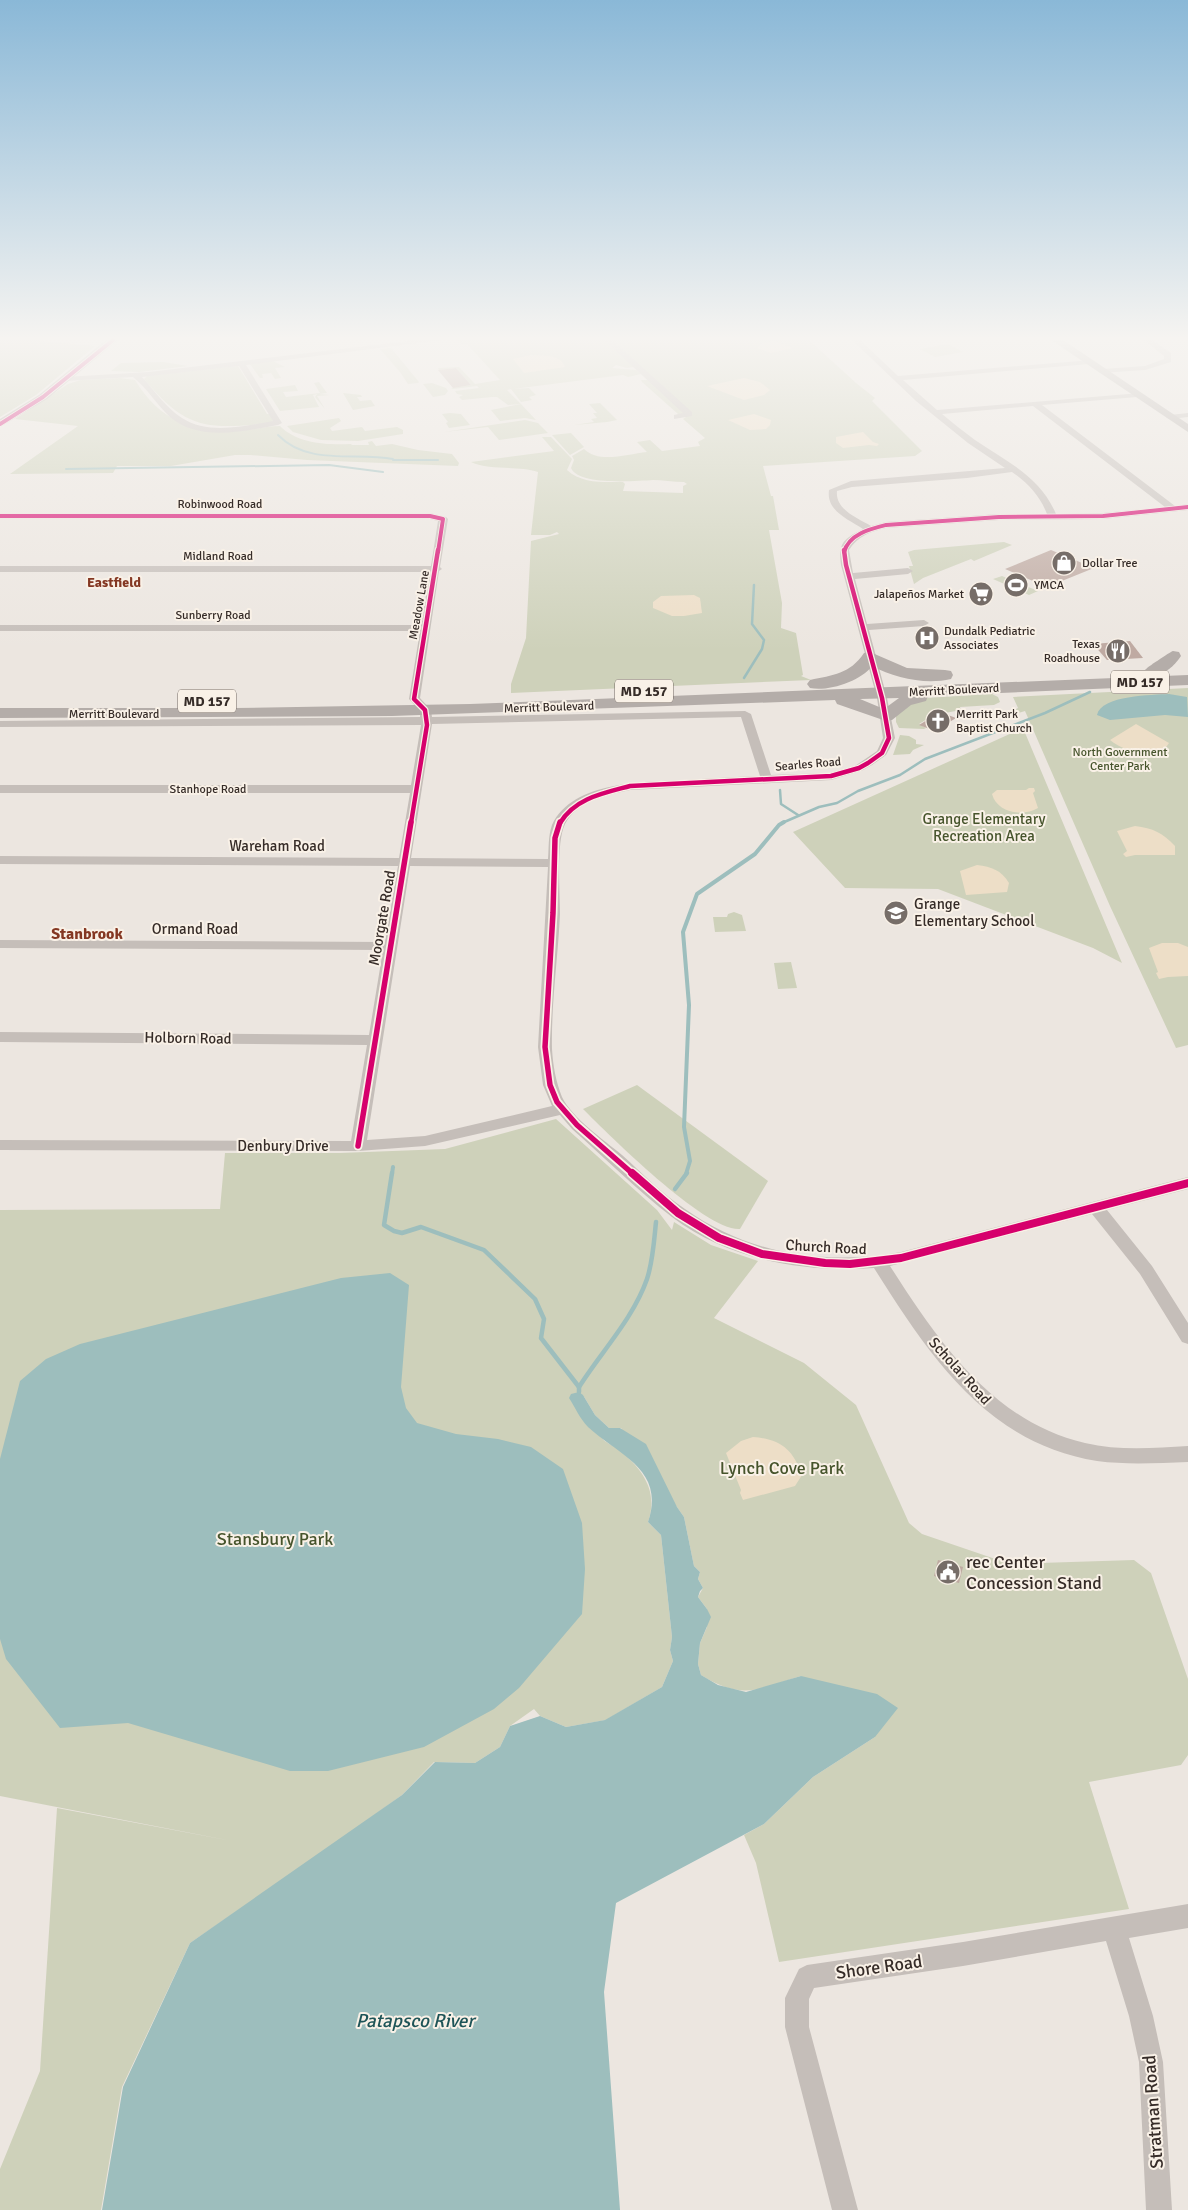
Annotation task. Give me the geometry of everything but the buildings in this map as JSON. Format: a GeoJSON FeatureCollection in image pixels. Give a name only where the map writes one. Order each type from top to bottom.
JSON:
{"type":"FeatureCollection","features":[{"type":"Feature","properties":{"kind":"main road"},"geometry":{"type":"LineString","coordinates":[[1153,670],[1164,666],[1173,656]]}},
{"type":"Feature","properties":{"kind":"main road"},"geometry":{"type":"LineString","coordinates":[[817,690],[861,670],[870,657],[887,668],[910,676],[998,673],[1034,676]]}},
{"type":"Feature","properties":{"kind":"main road","name":"Merritt Boulevard"},"geometry":{"type":"LineString","coordinates":[[879,688],[1034,676],[1188,669]]}},
{"type":"Feature","properties":{"kind":"main road","name":"Merritt Boulevard"},"geometry":{"type":"LineString","coordinates":[[0,713],[104,714],[422,710],[817,690],[879,688],[976,689],[1188,680]]}},
{"type":"Feature","properties":{"kind":"main road"},"geometry":{"type":"LineString","coordinates":[[817,690],[886,716],[901,703],[918,697],[964,694],[976,689]]}},
{"type":"Feature","properties":{"kind":"main road","name":"Merritt Boulevard"},"geometry":{"type":"LineString","coordinates":[[0,702],[422,710]]}},
{"type":"Feature","properties":{"kind":"street"},"geometry":{"type":"LineString","coordinates":[[973,443],[1025,477],[1041,493],[1053,517]]}},
{"type":"Feature","properties":{"kind":"street"},"geometry":{"type":"LineString","coordinates":[[1087,443],[1174,509]]}},
{"type":"Feature","properties":{"kind":"street"},"geometry":{"type":"LineString","coordinates":[[870,529],[839,510],[832,499],[831,493],[834,490],[851,484],[967,475],[1014,469]]}},
{"type":"Feature","properties":{"kind":"street","name":"Searles Road"},"geometry":{"type":"LineString","coordinates":[[562,1109],[550,1085],[545,1047],[555,838],[564,816],[584,800],[598,794],[630,786],[831,776],[868,764],[882,753],[887,745],[889,730],[844,550],[850,540],[870,529],[899,524],[973,518],[1103,516],[1188,507]]}},
{"type":"Feature","properties":{"kind":"street","name":"Robinwood Road"},"geometry":{"type":"LineString","coordinates":[[0,516],[440,517]]}},
{"type":"Feature","properties":{"kind":"street","name":"Meadow Lane"},"geometry":{"type":"LineString","coordinates":[[422,710],[426,628],[444,523],[440,517]]}},
{"type":"Feature","properties":{"kind":"street","name":"Midland Road"},"geometry":{"type":"LineString","coordinates":[[0,568],[437,569]]}},
{"type":"Feature","properties":{"kind":"street"},"geometry":{"type":"LineString","coordinates":[[850,576],[908,571]]}},
{"type":"Feature","properties":{"kind":"street"},"geometry":{"type":"LineString","coordinates":[[863,627],[924,623]]}},
{"type":"Feature","properties":{"kind":"street","name":"Sunberry Road"},"geometry":{"type":"LineString","coordinates":[[0,628],[426,628]]}},
{"type":"Feature","properties":{"kind":"street","name":"Merritt Boulevard"},"geometry":{"type":"LineString","coordinates":[[0,724],[422,710],[745,714],[766,780]]}},
{"type":"Feature","properties":{"kind":"street","name":"Moorgate Road"},"geometry":{"type":"LineString","coordinates":[[358,1146],[416,789],[422,710]]}},
{"type":"Feature","properties":{"kind":"street","name":"Stanhope Road"},"geometry":{"type":"LineString","coordinates":[[0,789],[416,789]]}},
{"type":"Feature","properties":{"kind":"street","name":"Wareham Road"},"geometry":{"type":"LineString","coordinates":[[0,860],[555,863]]}},
{"type":"Feature","properties":{"kind":"street","name":"Ormand Road"},"geometry":{"type":"LineString","coordinates":[[0,944],[389,946]]}},
{"type":"Feature","properties":{"kind":"street","name":"Holborn Road"},"geometry":{"type":"LineString","coordinates":[[0,1037],[375,1040]]}},
{"type":"Feature","properties":{"kind":"street","name":"Denbury Drive"},"geometry":{"type":"LineString","coordinates":[[0,1145],[358,1146],[433,1139],[562,1109]]}},
{"type":"Feature","properties":{"kind":"street","name":"Church Road"},"geometry":{"type":"LineString","coordinates":[[562,1109],[586,1135],[659,1199],[719,1238],[762,1254],[825,1263],[879,1262],[1188,1184]]}},
{"type":"Feature","properties":{"kind":"street"},"geometry":{"type":"LineString","coordinates":[[1096,1207],[1146,1270],[1188,1337]]}},
{"type":"Feature","properties":{"kind":"street","name":"Scholar Road"},"geometry":{"type":"LineString","coordinates":[[879,1262],[925,1332],[957,1372],[976,1392],[1013,1423],[1036,1436],[1087,1452],[1188,1454]]}},
{"type":"Feature","properties":{"kind":"street","name":"Shore Road"},"geometry":{"type":"LineString","coordinates":[[845,2210],[797,2027],[798,1998],[807,1977],[963,1954],[1188,1916]]}},
{"type":"Feature","properties":{"kind":"street","name":"Stratman Road"},"geometry":{"type":"LineString","coordinates":[[1114,1928],[1141,2016],[1151,2062],[1159,2210]]}},
{"type":"Feature","properties":{"kind":"green space"},"geometry":{"type":"Polygon","coordinates":[[[54,443],[324,443],[369,445],[368,443],[374,443],[376,446],[392,444],[418,450],[452,454],[459,463],[458,466],[235,455],[171,466],[117,466],[113,473],[10,474],[54,443]]]}},
{"type":"Feature","properties":{"kind":"green space"},"geometry":{"type":"Polygon","coordinates":[[[547,443],[557,443],[572,459],[567,470],[579,478],[594,481],[623,482],[625,484],[623,491],[683,493],[683,486],[687,484],[684,482],[653,480],[608,481],[585,478],[576,474],[571,468],[574,460],[572,456],[584,449],[590,454],[605,457],[647,452],[638,443],[653,443],[662,451],[700,446],[699,443],[914,443],[922,451],[915,456],[763,466],[771,496],[773,496],[779,530],[769,530],[782,603],[781,628],[796,633],[803,675],[801,676],[811,680],[511,693],[511,684],[526,638],[531,541],[559,534],[557,532],[550,535],[531,535],[538,472],[478,465],[471,462],[554,451],[547,443]]]}},
{"type":"Feature","properties":{"kind":"green space"},"geometry":{"type":"Polygon","coordinates":[[[559,443],[580,443],[584,447],[570,455],[559,443]]]}},
{"type":"Feature","properties":{"kind":"green space"},"geometry":{"type":"Polygon","coordinates":[[[1004,542],[1012,545],[974,561],[971,559],[923,578],[914,584],[909,566],[913,566],[908,552],[1004,542]]]}},
{"type":"Feature","properties":{"kind":"green space","name":"YMCA"},"geometry":{"type":"Polygon","coordinates":[[[1002,576],[1038,591],[1029,595],[993,579],[1002,576]]]}},
{"type":"Feature","properties":{"kind":"green space","name":"North Government Center Park"},"geometry":{"type":"Polygon","coordinates":[[[1188,688],[1188,1045],[1176,1048],[1110,906],[1025,711],[1001,717],[1018,708],[1013,697],[1188,688]]]}},
{"type":"Feature","properties":{"kind":"green space"},"geometry":{"type":"Polygon","coordinates":[[[992,694],[998,697],[1000,702],[994,705],[960,707],[961,710],[945,713],[940,711],[919,724],[926,728],[924,729],[899,728],[896,722],[896,711],[925,698],[992,694]]]}},
{"type":"Feature","properties":{"kind":"green space","name":"Grange Elementary Recreation Area"},"geometry":{"type":"Polygon","coordinates":[[[1023,728],[1122,963],[1093,948],[938,889],[845,888],[793,832],[1023,728]]]}},
{"type":"Feature","properties":{"kind":"green space"},"geometry":{"type":"Polygon","coordinates":[[[900,735],[909,736],[916,740],[916,744],[924,745],[913,750],[910,754],[893,755],[900,735]]]}},
{"type":"Feature","properties":{"kind":"green space"},"geometry":{"type":"Polygon","coordinates":[[[734,912],[742,915],[746,931],[715,932],[713,917],[727,917],[728,914],[734,912]]]}},
{"type":"Feature","properties":{"kind":"green space"},"geometry":{"type":"Polygon","coordinates":[[[791,962],[797,988],[778,989],[774,963],[791,962]]]}},
{"type":"Feature","properties":{"kind":"green space"},"geometry":{"type":"Polygon","coordinates":[[[637,1085],[768,1181],[740,1229],[725,1226],[682,1199],[658,1180],[583,1109],[637,1085]]]}},
{"type":"Feature","properties":{"kind":"green space","name":"Lynch Cove Park"},"geometry":{"type":"Polygon","coordinates":[[[556,1119],[657,1210],[672,1230],[674,1222],[711,1245],[758,1261],[714,1318],[804,1363],[856,1405],[909,1523],[922,1534],[1010,1564],[1134,1560],[1151,1573],[1188,1679],[1188,1755],[1181,1765],[1089,1782],[1129,1909],[779,1962],[756,1863],[744,1835],[764,1824],[813,1777],[875,1737],[801,1676],[762,1688],[740,1690],[728,1688],[701,1675],[698,1664],[700,1643],[707,1627],[707,1609],[698,1597],[703,1588],[698,1579],[700,1572],[694,1566],[684,1517],[621,1428],[609,1428],[595,1415],[583,1395],[599,1434],[605,1441],[627,1456],[641,1472],[650,1490],[651,1511],[648,1522],[661,1535],[672,1637],[670,1650],[673,1661],[662,1687],[606,1720],[566,1727],[540,1716],[534,1709],[510,1726],[500,1747],[475,1763],[434,1762],[402,1795],[316,1857],[190,1943],[122,2087],[101,2210],[0,2210],[0,2169],[40,2071],[57,1808],[232,1841],[0,1796],[0,1210],[220,1209],[225,1153],[340,1153],[445,1149],[556,1119]]]}},
{"type":"Feature","properties":{"kind":"sand"},"geometry":{"type":"Polygon","coordinates":[[[836,443],[879,444],[877,446],[843,448],[836,443]]]}},
{"type":"Feature","properties":{"kind":"sand"},"geometry":{"type":"Polygon","coordinates":[[[694,595],[700,598],[702,613],[672,616],[653,608],[653,602],[661,596],[694,595]]]}},
{"type":"Feature","properties":{"kind":"sand"},"geometry":{"type":"Polygon","coordinates":[[[1136,724],[1169,743],[1157,753],[1141,754],[1124,748],[1110,740],[1136,724]]]}},
{"type":"Feature","properties":{"kind":"sand"},"geometry":{"type":"Polygon","coordinates":[[[1034,788],[1035,791],[1033,793],[1038,808],[1032,811],[1018,813],[1005,809],[999,805],[992,794],[997,790],[1026,790],[1034,788]]]}},
{"type":"Feature","properties":{"kind":"sand"},"geometry":{"type":"Polygon","coordinates":[[[1135,826],[1147,828],[1166,838],[1175,846],[1175,855],[1135,855],[1126,857],[1123,854],[1127,851],[1117,831],[1135,826]]]}},
{"type":"Feature","properties":{"kind":"sand"},"geometry":{"type":"Polygon","coordinates":[[[977,865],[992,868],[1003,875],[1009,883],[1007,892],[966,895],[960,871],[977,865]]]}},
{"type":"Feature","properties":{"kind":"sand"},"geometry":{"type":"Polygon","coordinates":[[[1162,943],[1178,943],[1188,947],[1188,976],[1159,979],[1149,948],[1162,943]]]}},
{"type":"Feature","properties":{"kind":"sand"},"geometry":{"type":"Polygon","coordinates":[[[753,1437],[771,1440],[790,1452],[802,1475],[795,1486],[743,1500],[740,1493],[741,1490],[726,1453],[741,1441],[753,1437]]]}},
{"type":"Feature","properties":{"kind":"water"},"geometry":{"type":"Polygon","coordinates":[[[1169,694],[1187,697],[1188,717],[1165,715],[1110,720],[1097,715],[1101,708],[1117,700],[1128,697],[1169,694]]]}},
{"type":"Feature","properties":{"kind":"water","name":"Stansbury Park"},"geometry":{"type":"Polygon","coordinates":[[[390,1273],[409,1285],[401,1387],[406,1408],[417,1423],[456,1434],[498,1439],[531,1447],[563,1469],[582,1523],[585,1569],[582,1614],[519,1688],[494,1709],[424,1747],[328,1771],[290,1771],[128,1723],[60,1728],[6,1659],[0,1639],[0,1459],[20,1381],[46,1359],[80,1344],[341,1278],[390,1273]]]}},
{"type":"Feature","properties":{"kind":"water","name":"Patapsco River"},"geometry":{"type":"Polygon","coordinates":[[[579,1392],[583,1395],[595,1415],[609,1428],[620,1428],[646,1444],[677,1507],[684,1517],[694,1566],[700,1572],[698,1579],[703,1588],[698,1597],[711,1617],[700,1643],[698,1664],[701,1675],[718,1685],[746,1692],[801,1676],[877,1694],[898,1708],[875,1737],[813,1777],[764,1824],[616,1903],[604,1992],[620,2210],[102,2210],[123,2087],[190,1943],[402,1795],[435,1762],[475,1763],[500,1747],[510,1726],[540,1716],[566,1727],[605,1720],[662,1687],[673,1661],[670,1650],[672,1637],[661,1535],[648,1522],[652,1504],[650,1489],[645,1476],[636,1465],[588,1427],[582,1420],[569,1398],[571,1394],[579,1392]]]}},
{"type":"Feature","properties":{"kind":"waterway"},"geometry":{"type":"LineString","coordinates":[[288,443],[303,451],[318,454],[393,459]]}},
{"type":"Feature","properties":{"kind":"waterway"},"geometry":{"type":"LineString","coordinates":[[393,460],[438,460]]}},
{"type":"Feature","properties":{"kind":"waterway"},"geometry":{"type":"LineString","coordinates":[[66,469],[329,465],[383,472]]}},
{"type":"Feature","properties":{"kind":"waterway"},"geometry":{"type":"LineString","coordinates":[[744,678],[762,649],[764,640],[752,624],[754,585]]}},
{"type":"Feature","properties":{"kind":"waterway"},"geometry":{"type":"LineString","coordinates":[[783,822],[819,807],[837,803],[858,791],[900,775],[925,759],[1045,713],[1090,692]]}},
{"type":"Feature","properties":{"kind":"waterway"},"geometry":{"type":"LineString","coordinates":[[780,790],[781,804],[798,815]]}},
{"type":"Feature","properties":{"kind":"waterway"},"geometry":{"type":"LineString","coordinates":[[686,1174],[690,1161],[684,1127],[689,1005],[683,932],[697,894],[755,854],[783,822]]}},
{"type":"Feature","properties":{"kind":"waterway"},"geometry":{"type":"LineString","coordinates":[[392,1174],[393,1167]]}},
{"type":"Feature","properties":{"kind":"waterway"},"geometry":{"type":"LineString","coordinates":[[392,1173],[384,1225],[402,1233],[421,1227],[484,1250],[535,1299],[544,1319],[541,1338],[579,1387]]}},
{"type":"Feature","properties":{"kind":"waterway"},"geometry":{"type":"LineString","coordinates":[[675,1189],[687,1173]]}},
{"type":"Feature","properties":{"kind":"waterway"},"geometry":{"type":"LineString","coordinates":[[579,1387],[625,1322],[641,1294],[651,1265],[656,1222]]}},
{"type":"Feature","properties":{"kind":"waterway"},"geometry":{"type":"LineString","coordinates":[[579,1387],[579,1392]]}},
{"type":"Feature","properties":{"kind":"cycle path"},"geometry":{"type":"LineString","coordinates":[[1188,507],[1103,516],[999,517],[886,525],[870,529],[850,540],[844,550],[846,565],[882,698],[889,738],[882,753],[859,768],[831,776],[630,786],[598,794],[584,800],[564,816],[558,826],[555,838],[553,913],[545,1047],[550,1085],[557,1102],[577,1125],[678,1213],[719,1238],[762,1254],[825,1263],[879,1262],[901,1258],[1188,1183]]}},
{"type":"Feature","properties":{"kind":"cycle path"},"geometry":{"type":"LineString","coordinates":[[0,516],[430,516],[443,519],[414,699],[425,710],[427,725],[358,1146]]}},
{"type":"Feature","properties":{"kind":"place","name":"Dollar Tree"},"geometry":{"type":"Point","coordinates":[1064,563]}},
{"type":"Feature","properties":{"kind":"place","name":"YMCA"},"geometry":{"type":"Point","coordinates":[1016,585]}},
{"type":"Feature","properties":{"kind":"place","name":"Jalapeños Market"},"geometry":{"type":"Point","coordinates":[981,594]}},
{"type":"Feature","properties":{"kind":"place","name":"Dundalk Pediatric Associates"},"geometry":{"type":"Point","coordinates":[927,638]}},
{"type":"Feature","properties":{"kind":"place","name":"Texas Roadhouse"},"geometry":{"type":"Point","coordinates":[1118,651]}},
{"type":"Feature","properties":{"kind":"place","name":"Merritt Park Baptist Church"},"geometry":{"type":"Point","coordinates":[938,721]}},
{"type":"Feature","properties":{"kind":"place","name":"Grange Elementary School"},"geometry":{"type":"Point","coordinates":[896,913]}},
{"type":"Feature","properties":{"kind":"place","name":"rec Center Concession Stand"},"geometry":{"type":"Point","coordinates":[948,1572]}},
{"type":"Feature","properties":{"kind":"district","name":"Eastfield"},"geometry":{"type":"Point","coordinates":[114,582]}},
{"type":"Feature","properties":{"kind":"district","name":"Stanbrook"},"geometry":{"type":"Point","coordinates":[87,933]}}]}
